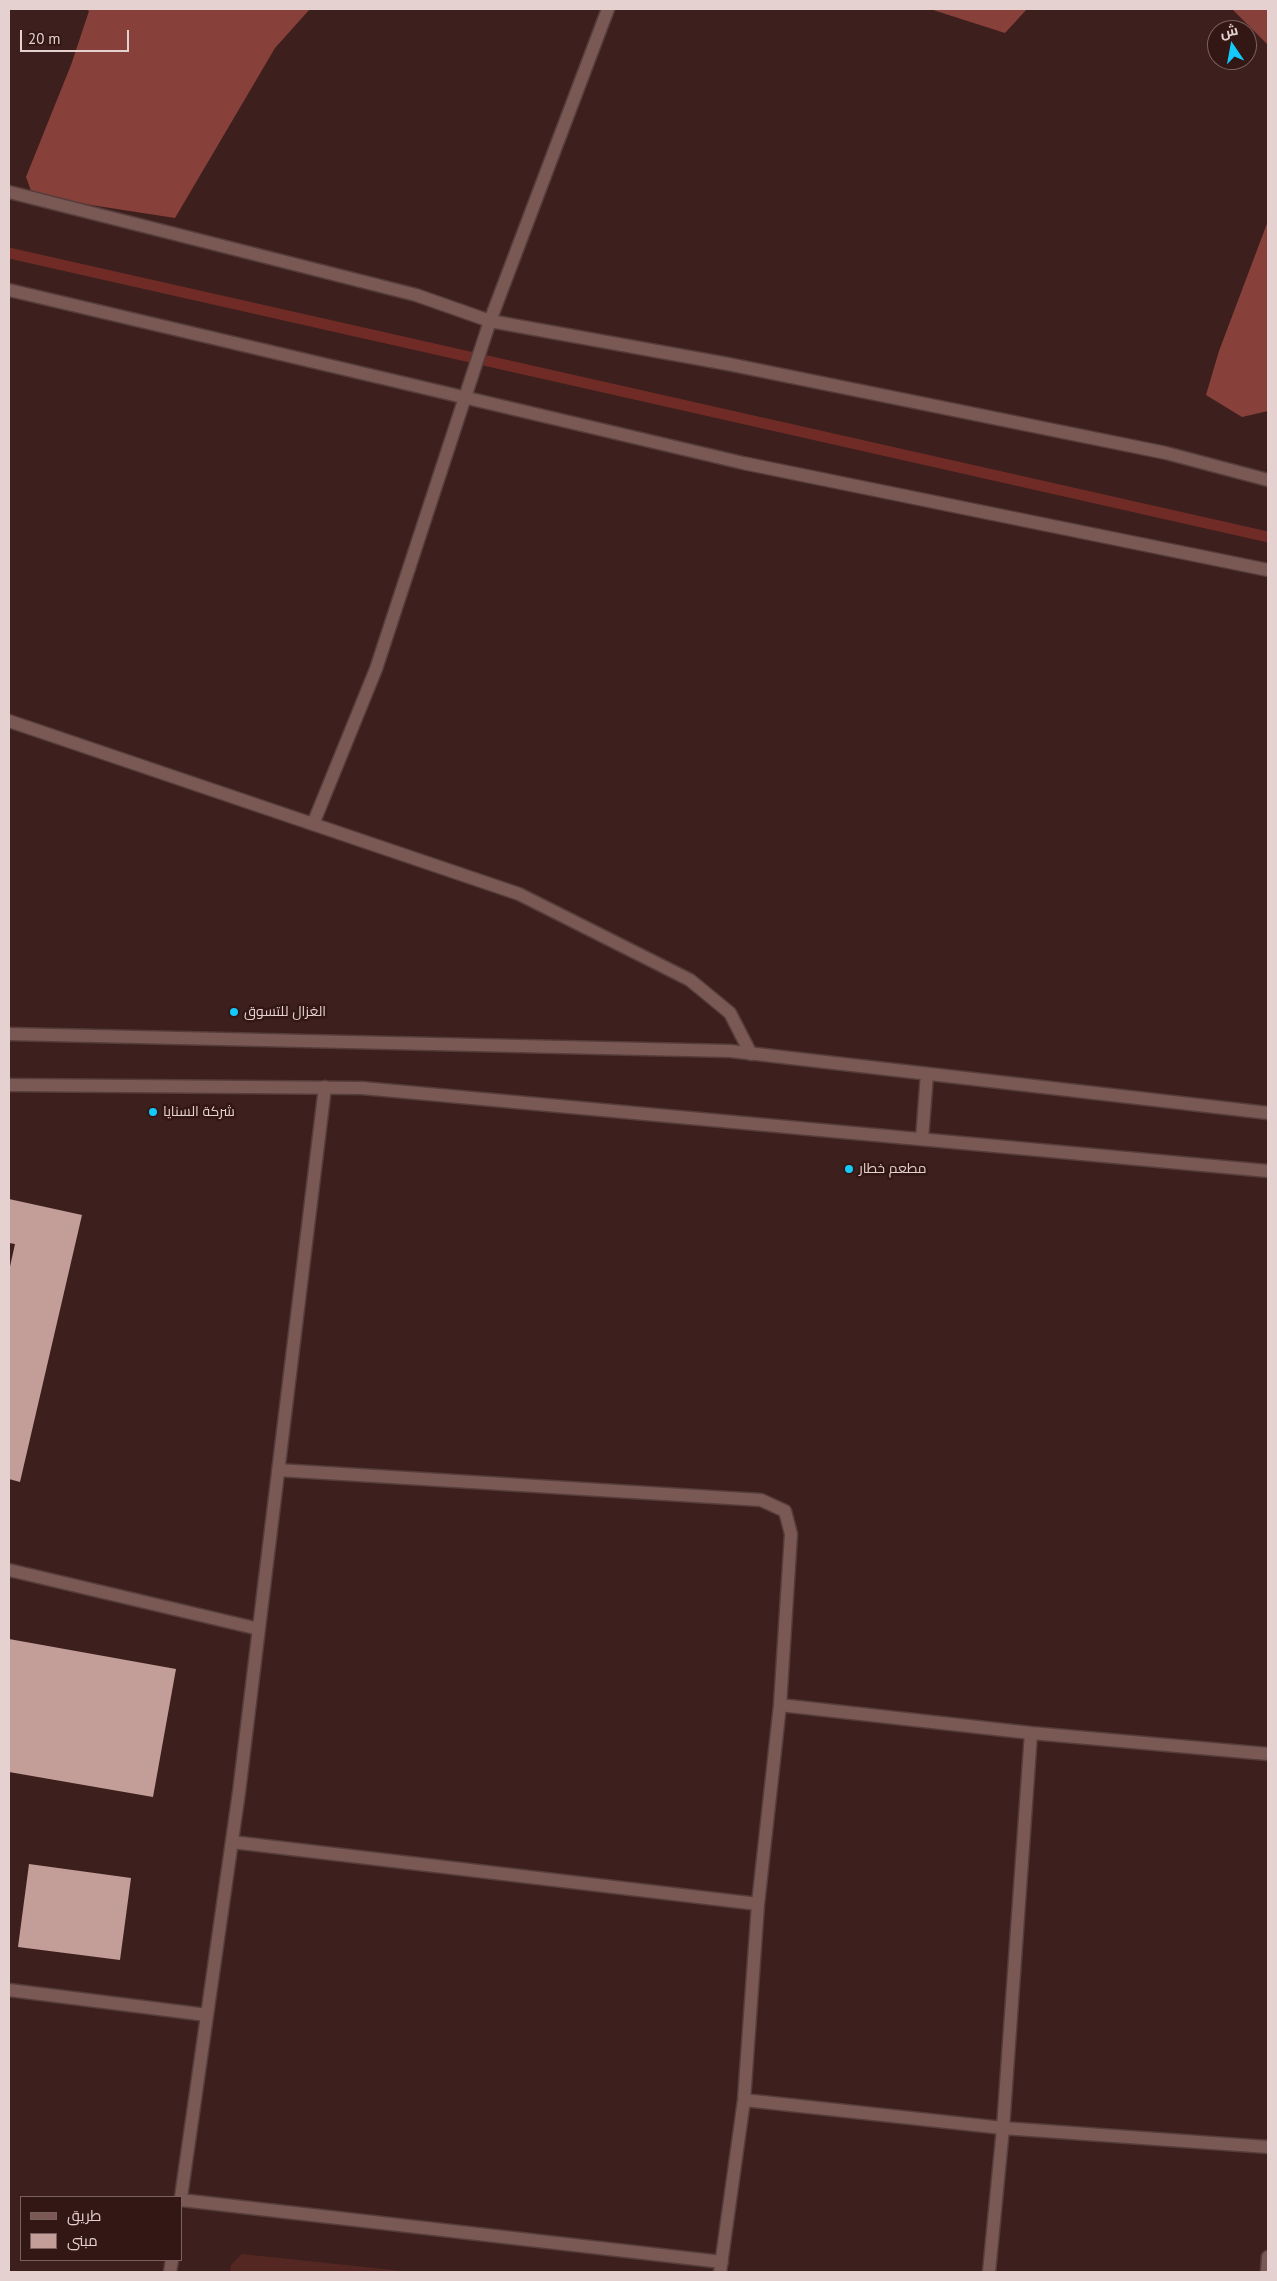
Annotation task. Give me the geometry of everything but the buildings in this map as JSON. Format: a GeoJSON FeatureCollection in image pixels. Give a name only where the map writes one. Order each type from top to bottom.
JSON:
{"type":"FeatureCollection","features":[{"type":"Feature","properties":{"kind":"street"},"geometry":{"type":"LineString","coordinates":[[313,824],[376,669],[490,321],[608,9]]}},
{"type":"Feature","properties":{"kind":"street"},"geometry":{"type":"LineString","coordinates":[[9,192],[416,296],[490,321],[728,364],[1166,453],[1268,480]]}},
{"type":"Feature","properties":{"kind":"street"},"geometry":{"type":"LineString","coordinates":[[9,290],[743,463],[1268,570]]}},
{"type":"Feature","properties":{"kind":"street"},"geometry":{"type":"LineString","coordinates":[[9,721],[519,894],[690,980],[730,1013],[752,1054]]}},
{"type":"Feature","properties":{"kind":"street"},"geometry":{"type":"LineString","coordinates":[[9,1034],[752,1054],[1268,1113]]}},
{"type":"Feature","properties":{"kind":"street"},"geometry":{"type":"LineString","coordinates":[[922,1139],[927,1074]]}},
{"type":"Feature","properties":{"kind":"street"},"geometry":{"type":"LineString","coordinates":[[9,1085],[362,1088],[1268,1171]]}},
{"type":"Feature","properties":{"kind":"street"},"geometry":{"type":"LineString","coordinates":[[181,2196],[232,1842],[325,1087]]}},
{"type":"Feature","properties":{"kind":"street"},"geometry":{"type":"LineString","coordinates":[[182,2198],[721,2267],[744,2100],[758,1904],[780,1704],[791,1534],[785,1511],[761,1500],[278,1470]]}},
{"type":"Feature","properties":{"kind":"street"},"geometry":{"type":"LineString","coordinates":[[9,1570],[258,1629]]}},
{"type":"Feature","properties":{"kind":"street"},"geometry":{"type":"LineString","coordinates":[[780,1704],[1031,1733],[1268,1754]]}},
{"type":"Feature","properties":{"kind":"street"},"geometry":{"type":"LineString","coordinates":[[989,2272],[1003,2128],[1031,1733]]}},
{"type":"Feature","properties":{"kind":"street"},"geometry":{"type":"LineString","coordinates":[[232,1842],[758,1904]]}},
{"type":"Feature","properties":{"kind":"street"},"geometry":{"type":"LineString","coordinates":[[9,1990],[207,2015]]}},
{"type":"Feature","properties":{"kind":"street"},"geometry":{"type":"LineString","coordinates":[[744,2100],[1003,2128],[1268,2147]]}},
{"type":"Feature","properties":{"kind":"street"},"geometry":{"type":"LineString","coordinates":[[1267,2272],[1268,2257]]}},
{"type":"Feature","properties":{"kind":"shaded area"},"geometry":{"type":"Polygon","coordinates":[[[86,9],[310,9],[275,48],[175,218],[33,196],[26,177],[71,65],[89,11],[86,9]]]}},
{"type":"Feature","properties":{"kind":"shaded area"},"geometry":{"type":"Polygon","coordinates":[[[930,9],[1027,9],[1005,33],[930,9]]]}},
{"type":"Feature","properties":{"kind":"shaded area"},"geometry":{"type":"Polygon","coordinates":[[[1232,9],[1268,9],[1268,45],[1257,34],[1257,20],[1243,20],[1232,9]]]}},
{"type":"Feature","properties":{"kind":"shaded area"},"geometry":{"type":"Polygon","coordinates":[[[1268,221],[1268,411],[1242,417],[1206,395],[1219,351],[1268,221]]]}},
{"type":"Feature","properties":{"kind":"shaded area"},"geometry":{"type":"Polygon","coordinates":[[[242,2254],[412,2272],[230,2272],[231,2265],[242,2254]]]}},
{"type":"Feature","properties":{"kind":"waterway"},"geometry":{"type":"LineString","coordinates":[[9,253],[1268,537]]}},
{"type":"Feature","properties":{"kind":"place","name":"الغزال للتسوق"},"geometry":{"type":"Point","coordinates":[234,1012]}},
{"type":"Feature","properties":{"kind":"place","name":"شركة السنايا"},"geometry":{"type":"Point","coordinates":[153,1112]}},
{"type":"Feature","properties":{"kind":"place","name":"مطعم خطار"},"geometry":{"type":"Point","coordinates":[849,1169]}}]}
